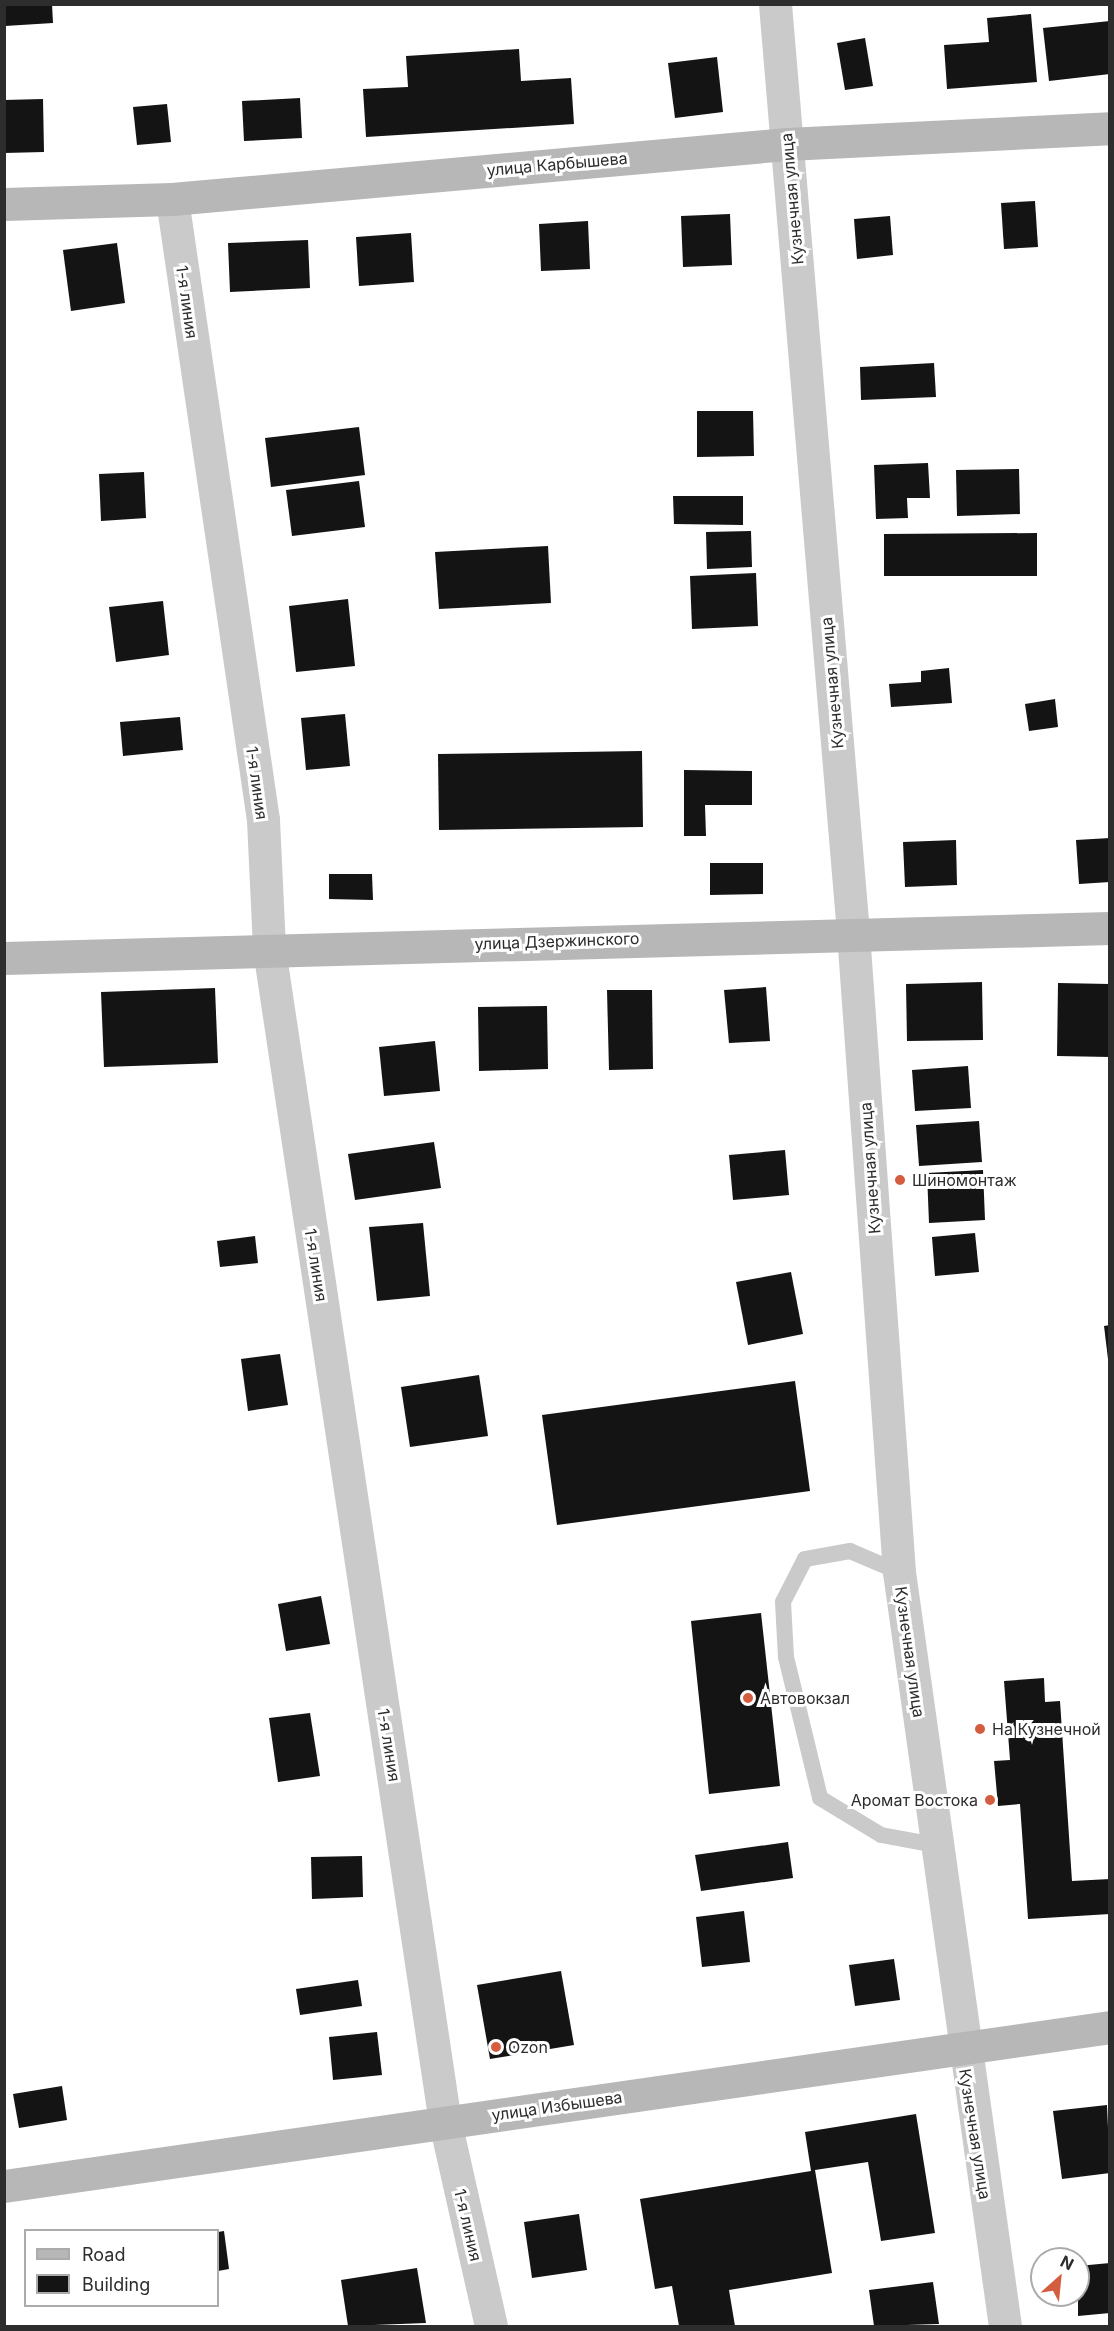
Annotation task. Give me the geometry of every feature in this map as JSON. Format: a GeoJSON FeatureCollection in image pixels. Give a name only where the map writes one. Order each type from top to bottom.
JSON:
{"type":"FeatureCollection","features":[{"type":"Feature","properties":{"kind":"street","name":"Кузнечная улица"},"geometry":{"type":"LineString","coordinates":[[775,4],[853,933],[900,1572],[962,2047],[1005,2326]]}},
{"type":"Feature","properties":{"kind":"street","name":"улица Карбышева"},"geometry":{"type":"LineString","coordinates":[[4,204],[172,199],[787,144],[1110,128]]}},
{"type":"Feature","properties":{"kind":"street","name":"1-я линия"},"geometry":{"type":"LineString","coordinates":[[172,199],[263,820],[269,949],[446,2122],[491,2326]]}},
{"type":"Feature","properties":{"kind":"street","name":"улица Дзержинского"},"geometry":{"type":"LineString","coordinates":[[4,958],[853,933],[1110,928]]}},
{"type":"Feature","properties":{"kind":"street","name":"улица Избышева"},"geometry":{"type":"LineString","coordinates":[[4,2187],[1110,2027]]}},
{"type":"Feature","properties":{"kind":"lane"},"geometry":{"type":"LineString","coordinates":[[900,1572],[850,1551],[805,1559],[783,1602],[786,1657],[820,1798],[881,1836],[936,1845]]}},
{"type":"Feature","properties":{"kind":"building"},"geometry":{"type":"Polygon","coordinates":[[[5,4],[52,4],[53,23],[5,26],[5,4]]]}},
{"type":"Feature","properties":{"kind":"building"},"geometry":{"type":"Polygon","coordinates":[[[1031,14],[1037,82],[947,89],[944,45],[989,42],[987,18],[1031,14]]]}},
{"type":"Feature","properties":{"kind":"building"},"geometry":{"type":"Polygon","coordinates":[[[1110,21],[1110,74],[1049,81],[1043,28],[1110,21]]]}},
{"type":"Feature","properties":{"kind":"building"},"geometry":{"type":"Polygon","coordinates":[[[865,38],[873,86],[845,90],[837,43],[865,38]]]}},
{"type":"Feature","properties":{"kind":"building"},"geometry":{"type":"Polygon","coordinates":[[[519,49],[521,81],[571,78],[574,124],[366,137],[363,89],[408,87],[406,56],[519,49]]]}},
{"type":"Feature","properties":{"kind":"building"},"geometry":{"type":"Polygon","coordinates":[[[717,57],[723,112],[675,118],[668,63],[717,57]]]}},
{"type":"Feature","properties":{"kind":"building"},"geometry":{"type":"Polygon","coordinates":[[[300,98],[302,138],[244,141],[242,101],[300,98]]]}},
{"type":"Feature","properties":{"kind":"building"},"geometry":{"type":"Polygon","coordinates":[[[43,99],[44,152],[4,153],[4,100],[43,99]]]}},
{"type":"Feature","properties":{"kind":"building"},"geometry":{"type":"Polygon","coordinates":[[[167,104],[171,142],[137,145],[133,107],[167,104]]]}},
{"type":"Feature","properties":{"kind":"building"},"geometry":{"type":"Polygon","coordinates":[[[1035,201],[1038,247],[1004,249],[1001,203],[1035,201]]]}},
{"type":"Feature","properties":{"kind":"building"},"geometry":{"type":"Polygon","coordinates":[[[730,214],[732,265],[683,267],[681,216],[730,214]]]}},
{"type":"Feature","properties":{"kind":"building"},"geometry":{"type":"Polygon","coordinates":[[[890,216],[893,255],[857,259],[854,219],[890,216]]]}},
{"type":"Feature","properties":{"kind":"building"},"geometry":{"type":"Polygon","coordinates":[[[588,221],[590,269],[541,271],[539,224],[588,221]]]}},
{"type":"Feature","properties":{"kind":"building"},"geometry":{"type":"Polygon","coordinates":[[[411,233],[414,282],[359,286],[356,237],[411,233]]]}},
{"type":"Feature","properties":{"kind":"building"},"geometry":{"type":"Polygon","coordinates":[[[308,240],[310,288],[230,292],[228,243],[308,240]]]}},
{"type":"Feature","properties":{"kind":"building"},"geometry":{"type":"Polygon","coordinates":[[[117,243],[125,303],[71,311],[63,250],[117,243]]]}},
{"type":"Feature","properties":{"kind":"building"},"geometry":{"type":"Polygon","coordinates":[[[934,363],[936,397],[861,400],[860,367],[934,363]]]}},
{"type":"Feature","properties":{"kind":"building"},"geometry":{"type":"Polygon","coordinates":[[[697,411],[753,411],[754,456],[697,457],[697,411]]]}},
{"type":"Feature","properties":{"kind":"building"},"geometry":{"type":"Polygon","coordinates":[[[359,427],[365,475],[271,487],[265,438],[359,427]]]}},
{"type":"Feature","properties":{"kind":"building"},"geometry":{"type":"Polygon","coordinates":[[[928,463],[930,498],[907,498],[908,518],[876,519],[874,465],[928,463]]]}},
{"type":"Feature","properties":{"kind":"building"},"geometry":{"type":"Polygon","coordinates":[[[1019,469],[1020,514],[957,516],[956,470],[1019,469]]]}},
{"type":"Feature","properties":{"kind":"building"},"geometry":{"type":"Polygon","coordinates":[[[144,472],[146,518],[101,521],[99,474],[144,472]]]}},
{"type":"Feature","properties":{"kind":"building"},"geometry":{"type":"Polygon","coordinates":[[[359,481],[365,527],[292,536],[286,490],[359,481]]]}},
{"type":"Feature","properties":{"kind":"building"},"geometry":{"type":"Polygon","coordinates":[[[673,496],[743,496],[743,525],[674,524],[673,496]]]}},
{"type":"Feature","properties":{"kind":"building"},"geometry":{"type":"Polygon","coordinates":[[[751,531],[752,567],[707,569],[706,532],[751,531]]]}},
{"type":"Feature","properties":{"kind":"building"},"geometry":{"type":"Polygon","coordinates":[[[1037,533],[1037,576],[884,576],[884,534],[1037,533]]]}},
{"type":"Feature","properties":{"kind":"building"},"geometry":{"type":"Polygon","coordinates":[[[548,546],[551,603],[439,609],[435,552],[548,546]]]}},
{"type":"Feature","properties":{"kind":"building"},"geometry":{"type":"Polygon","coordinates":[[[756,573],[758,626],[692,629],[690,576],[756,573]]]}},
{"type":"Feature","properties":{"kind":"building"},"geometry":{"type":"Polygon","coordinates":[[[348,599],[355,666],[296,672],[289,606],[348,599]]]}},
{"type":"Feature","properties":{"kind":"building"},"geometry":{"type":"Polygon","coordinates":[[[163,601],[169,655],[116,662],[109,607],[163,601]]]}},
{"type":"Feature","properties":{"kind":"building"},"geometry":{"type":"Polygon","coordinates":[[[949,668],[952,703],[891,707],[889,684],[921,682],[921,671],[949,668]]]}},
{"type":"Feature","properties":{"kind":"building"},"geometry":{"type":"Polygon","coordinates":[[[1055,699],[1058,727],[1029,731],[1025,704],[1055,699]]]}},
{"type":"Feature","properties":{"kind":"building"},"geometry":{"type":"Polygon","coordinates":[[[345,714],[350,766],[306,770],[301,718],[345,714]]]}},
{"type":"Feature","properties":{"kind":"building"},"geometry":{"type":"Polygon","coordinates":[[[180,717],[183,750],[123,756],[120,722],[180,717]]]}},
{"type":"Feature","properties":{"kind":"building"},"geometry":{"type":"Polygon","coordinates":[[[642,751],[643,827],[439,830],[438,754],[642,751]]]}},
{"type":"Feature","properties":{"kind":"building"},"geometry":{"type":"Polygon","coordinates":[[[684,770],[752,771],[752,805],[705,805],[706,836],[684,836],[684,770]]]}},
{"type":"Feature","properties":{"kind":"building"},"geometry":{"type":"Polygon","coordinates":[[[1110,838],[1110,882],[1079,884],[1076,840],[1110,838]]]}},
{"type":"Feature","properties":{"kind":"building"},"geometry":{"type":"Polygon","coordinates":[[[956,840],[957,885],[905,887],[903,842],[956,840]]]}},
{"type":"Feature","properties":{"kind":"building"},"geometry":{"type":"Polygon","coordinates":[[[710,863],[763,863],[763,894],[710,895],[710,863]]]}},
{"type":"Feature","properties":{"kind":"building"},"geometry":{"type":"Polygon","coordinates":[[[329,874],[372,874],[373,900],[329,899],[329,874]]]}},
{"type":"Feature","properties":{"kind":"building"},"geometry":{"type":"Polygon","coordinates":[[[982,982],[983,1040],[907,1041],[906,984],[982,982]]]}},
{"type":"Feature","properties":{"kind":"building"},"geometry":{"type":"Polygon","coordinates":[[[1058,983],[1110,984],[1110,1057],[1057,1056],[1058,983]]]}},
{"type":"Feature","properties":{"kind":"building"},"geometry":{"type":"Polygon","coordinates":[[[766,987],[770,1041],[729,1043],[724,990],[766,987]]]}},
{"type":"Feature","properties":{"kind":"building"},"geometry":{"type":"Polygon","coordinates":[[[215,988],[218,1063],[104,1067],[101,992],[215,988]]]}},
{"type":"Feature","properties":{"kind":"building"},"geometry":{"type":"Polygon","coordinates":[[[607,990],[652,990],[653,1069],[609,1070],[607,990]]]}},
{"type":"Feature","properties":{"kind":"building"},"geometry":{"type":"Polygon","coordinates":[[[547,1006],[548,1069],[479,1071],[478,1007],[547,1006]]]}},
{"type":"Feature","properties":{"kind":"building"},"geometry":{"type":"Polygon","coordinates":[[[435,1041],[440,1091],[384,1096],[379,1047],[435,1041]]]}},
{"type":"Feature","properties":{"kind":"building"},"geometry":{"type":"Polygon","coordinates":[[[968,1066],[971,1108],[915,1111],[912,1070],[968,1066]]]}},
{"type":"Feature","properties":{"kind":"building"},"geometry":{"type":"Polygon","coordinates":[[[979,1121],[982,1162],[919,1166],[916,1125],[979,1121]]]}},
{"type":"Feature","properties":{"kind":"building"},"geometry":{"type":"Polygon","coordinates":[[[434,1142],[441,1188],[355,1200],[348,1154],[434,1142]]]}},
{"type":"Feature","properties":{"kind":"building"},"geometry":{"type":"Polygon","coordinates":[[[785,1150],[789,1195],[733,1200],[729,1155],[785,1150]]]}},
{"type":"Feature","properties":{"kind":"building"},"geometry":{"type":"Polygon","coordinates":[[[983,1170],[985,1220],[929,1223],[927,1173],[983,1170]]]}},
{"type":"Feature","properties":{"kind":"building"},"geometry":{"type":"Polygon","coordinates":[[[423,1223],[430,1296],[377,1301],[369,1227],[423,1223]]]}},
{"type":"Feature","properties":{"kind":"building"},"geometry":{"type":"Polygon","coordinates":[[[975,1233],[979,1272],[935,1276],[932,1237],[975,1233]]]}},
{"type":"Feature","properties":{"kind":"building"},"geometry":{"type":"Polygon","coordinates":[[[255,1236],[258,1263],[220,1267],[217,1241],[255,1236]]]}},
{"type":"Feature","properties":{"kind":"building"},"geometry":{"type":"Polygon","coordinates":[[[791,1272],[803,1334],[748,1345],[736,1282],[791,1272]]]}},
{"type":"Feature","properties":{"kind":"building"},"geometry":{"type":"Polygon","coordinates":[[[1110,1325],[1110,1359],[1108,1359],[1104,1326],[1110,1325]]]}},
{"type":"Feature","properties":{"kind":"building"},"geometry":{"type":"Polygon","coordinates":[[[280,1354],[288,1405],[248,1411],[241,1359],[280,1354]]]}},
{"type":"Feature","properties":{"kind":"building"},"geometry":{"type":"Polygon","coordinates":[[[479,1375],[488,1436],[410,1447],[401,1387],[479,1375]]]}},
{"type":"Feature","properties":{"kind":"building"},"geometry":{"type":"Polygon","coordinates":[[[795,1381],[810,1491],[557,1525],[542,1415],[795,1381]]]}},
{"type":"Feature","properties":{"kind":"building"},"geometry":{"type":"Polygon","coordinates":[[[321,1596],[330,1644],[286,1651],[278,1604],[321,1596]]]}},
{"type":"Feature","properties":{"kind":"building"},"geometry":{"type":"Polygon","coordinates":[[[761,1613],[780,1786],[709,1794],[691,1621],[761,1613]]]}},
{"type":"Feature","properties":{"kind":"building"},"geometry":{"type":"Polygon","coordinates":[[[1044,1678],[1045,1702],[1060,1701],[1072,1881],[1110,1879],[1110,1914],[1028,1919],[1020,1804],[998,1806],[994,1761],[1010,1760],[1004,1681],[1044,1678]]]}},
{"type":"Feature","properties":{"kind":"building"},"geometry":{"type":"Polygon","coordinates":[[[310,1713],[320,1776],[278,1782],[269,1718],[310,1713]]]}},
{"type":"Feature","properties":{"kind":"building"},"geometry":{"type":"Polygon","coordinates":[[[788,1842],[793,1878],[701,1891],[695,1855],[788,1842]]]}},
{"type":"Feature","properties":{"kind":"building"},"geometry":{"type":"Polygon","coordinates":[[[362,1856],[363,1897],[312,1899],[311,1857],[362,1856]]]}},
{"type":"Feature","properties":{"kind":"building"},"geometry":{"type":"Polygon","coordinates":[[[744,1911],[750,1962],[702,1967],[696,1917],[744,1911]]]}},
{"type":"Feature","properties":{"kind":"building"},"geometry":{"type":"Polygon","coordinates":[[[894,1959],[900,2000],[855,2006],[849,1965],[894,1959]]]}},
{"type":"Feature","properties":{"kind":"building"},"geometry":{"type":"Polygon","coordinates":[[[561,1971],[574,2045],[490,2059],[477,1985],[561,1971]]]}},
{"type":"Feature","properties":{"kind":"building"},"geometry":{"type":"Polygon","coordinates":[[[358,1980],[362,2006],[300,2015],[296,1989],[358,1980]]]}},
{"type":"Feature","properties":{"kind":"building"},"geometry":{"type":"Polygon","coordinates":[[[377,2032],[382,2075],[333,2080],[329,2037],[377,2032]]]}},
{"type":"Feature","properties":{"kind":"building"},"geometry":{"type":"Polygon","coordinates":[[[62,2086],[67,2120],[19,2128],[13,2094],[62,2086]]]}},
{"type":"Feature","properties":{"kind":"building"},"geometry":{"type":"Polygon","coordinates":[[[1107,2105],[1110,2173],[1062,2179],[1053,2111],[1107,2105]]]}},
{"type":"Feature","properties":{"kind":"building"},"geometry":{"type":"Polygon","coordinates":[[[916,2114],[935,2233],[881,2241],[868,2162],[815,2170],[832,2273],[729,2290],[735,2326],[679,2326],[672,2286],[655,2289],[640,2199],[811,2171],[805,2132],[916,2114]]]}},
{"type":"Feature","properties":{"kind":"building"},"geometry":{"type":"Polygon","coordinates":[[[579,2214],[587,2270],[532,2278],[524,2222],[579,2214]]]}},
{"type":"Feature","properties":{"kind":"building"},"geometry":{"type":"Polygon","coordinates":[[[224,2231],[229,2269],[219,2271],[219,2232],[224,2231]]]}},
{"type":"Feature","properties":{"kind":"building"},"geometry":{"type":"Polygon","coordinates":[[[1110,2263],[1110,2313],[1078,2316],[1078,2307],[1090,2307],[1090,2265],[1110,2263]]]}},
{"type":"Feature","properties":{"kind":"building"},"geometry":{"type":"Polygon","coordinates":[[[417,2268],[426,2323],[348,2326],[341,2280],[417,2268]]]}},
{"type":"Feature","properties":{"kind":"building"},"geometry":{"type":"Polygon","coordinates":[[[933,2282],[939,2324],[874,2326],[869,2290],[933,2282]]]}},
{"type":"Feature","properties":{"kind":"place","name":"Шиномонтаж"},"geometry":{"type":"Point","coordinates":[900,1180]}},
{"type":"Feature","properties":{"kind":"place","name":"Автовокзал"},"geometry":{"type":"Point","coordinates":[748,1698]}},
{"type":"Feature","properties":{"kind":"place","name":"На Кузнечной"},"geometry":{"type":"Point","coordinates":[980,1729]}},
{"type":"Feature","properties":{"kind":"place","name":"Аромат Востока"},"geometry":{"type":"Point","coordinates":[990,1800]}},
{"type":"Feature","properties":{"kind":"place","name":"Ozon"},"geometry":{"type":"Point","coordinates":[496,2047]}}]}
